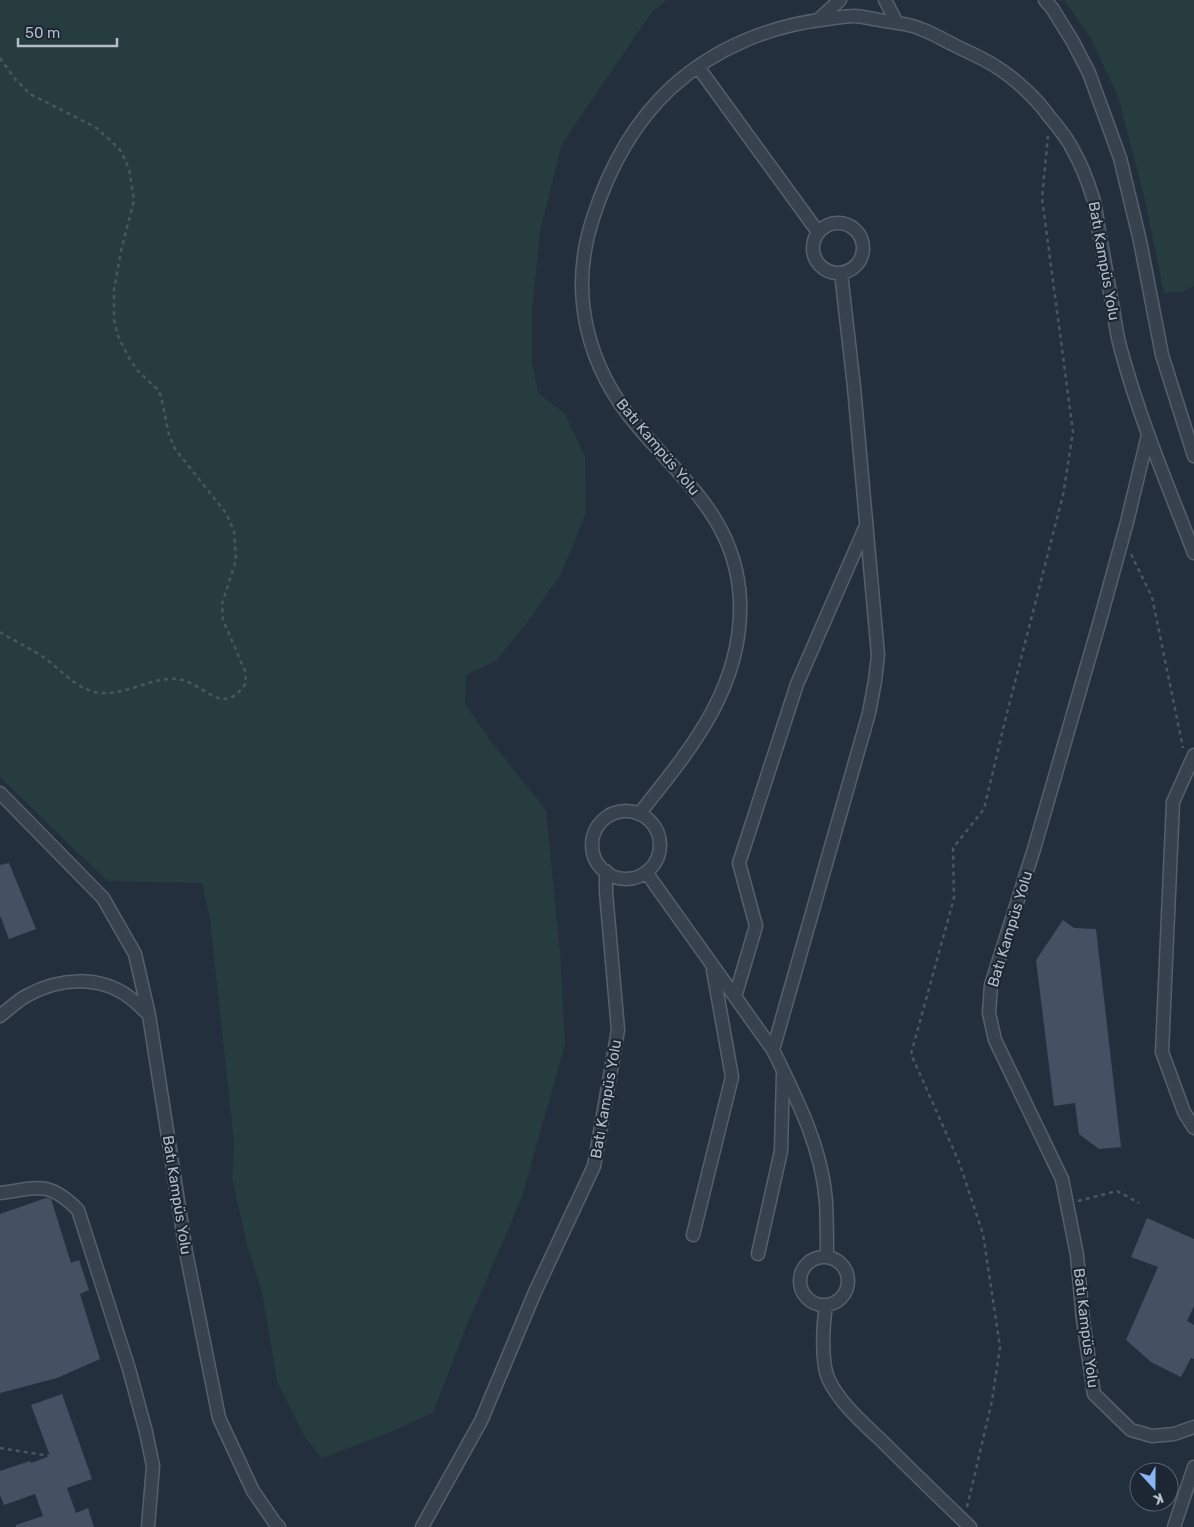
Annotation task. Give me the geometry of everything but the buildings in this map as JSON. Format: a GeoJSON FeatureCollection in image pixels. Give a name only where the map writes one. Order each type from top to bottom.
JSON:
{"type":"FeatureCollection","features":[{"type":"Feature","properties":{"kind":"street"},"geometry":{"type":"LineString","coordinates":[[818,20],[840,0]]}},
{"type":"Feature","properties":{"kind":"street"},"geometry":{"type":"LineString","coordinates":[[885,0],[897,23]]}},
{"type":"Feature","properties":{"kind":"street"},"geometry":{"type":"LineString","coordinates":[[1045,0],[1073,42],[1089,74],[1120,158],[1138,233],[1162,355],[1194,456]]}},
{"type":"Feature","properties":{"kind":"street","name":"Batı Kampüs Yolu"},"geometry":{"type":"LineString","coordinates":[[639,814],[674,771],[720,700],[730,671],[736,645],[740,599],[731,552],[723,531],[708,507],[678,470],[639,428],[611,391],[591,344],[584,316],[582,279],[590,226],[607,180],[624,145],[661,97],[698,67],[730,47],[760,34],[818,20],[854,16],[897,23],[918,27],[999,68],[1040,104],[1072,148],[1093,198],[1120,347],[1148,435],[1194,553]]}},
{"type":"Feature","properties":{"kind":"street"},"geometry":{"type":"LineString","coordinates":[[698,67],[818,232]]}},
{"type":"Feature","properties":{"kind":"street"},"geometry":{"type":"LineString","coordinates":[[840,222],[855,228],[863,242],[861,259],[849,270],[841,273],[832,273],[818,264],[812,248],[818,232],[832,223],[840,222]]}},
{"type":"Feature","properties":{"kind":"street"},"geometry":{"type":"LineString","coordinates":[[773,1050],[869,713],[878,655],[854,387],[841,273]]}},
{"type":"Feature","properties":{"kind":"street","name":"Batı Kampüs Yolu"},"geometry":{"type":"LineString","coordinates":[[1148,435],[1127,522],[1099,624],[1034,849],[991,985],[989,1013],[995,1040],[1062,1179],[1077,1255],[1083,1320],[1094,1394],[1131,1430],[1152,1436],[1174,1434],[1194,1427]]}},
{"type":"Feature","properties":{"kind":"street"},"geometry":{"type":"LineString","coordinates":[[734,996],[756,926],[739,863],[797,684],[866,526]]}},
{"type":"Feature","properties":{"kind":"street"},"geometry":{"type":"LineString","coordinates":[[1194,755],[1173,802],[1162,1052],[1184,1112],[1194,1128]]}},
{"type":"Feature","properties":{"kind":"street","name":"Batı Kampüs Yolu"},"geometry":{"type":"LineString","coordinates":[[0,793],[103,898],[135,954],[149,1016],[186,1252],[219,1418],[253,1492],[274,1523],[279,1527]]}},
{"type":"Feature","properties":{"kind":"street"},"geometry":{"type":"LineString","coordinates":[[623,811],[645,816],[653,823],[661,844],[654,864],[637,877],[626,879],[615,877],[606,872],[598,863],[593,852],[596,830],[603,820],[612,814],[623,811]]}},
{"type":"Feature","properties":{"kind":"street","name":"Batı Kampüs Yolu"},"geometry":{"type":"LineString","coordinates":[[422,1527],[481,1421],[535,1292],[594,1166],[618,1030],[606,892],[606,872]]}},
{"type":"Feature","properties":{"kind":"street"},"geometry":{"type":"LineString","coordinates":[[646,872],[773,1050],[803,1112],[818,1157],[826,1201],[827,1257]]}},
{"type":"Feature","properties":{"kind":"street"},"geometry":{"type":"LineString","coordinates":[[693,1234],[732,1077],[713,965]]}},
{"type":"Feature","properties":{"kind":"street"},"geometry":{"type":"LineString","coordinates":[[0,1016],[26,996],[51,984],[78,980],[105,985],[129,997],[149,1016]]}},
{"type":"Feature","properties":{"kind":"street"},"geometry":{"type":"LineString","coordinates":[[758,1254],[781,1151],[783,1070]]}},
{"type":"Feature","properties":{"kind":"street"},"geometry":{"type":"LineString","coordinates":[[0,1193],[45,1187],[63,1195],[78,1210],[129,1369],[146,1432],[153,1466],[148,1527]]}},
{"type":"Feature","properties":{"kind":"street"},"geometry":{"type":"LineString","coordinates":[[819,1257],[835,1259],[846,1270],[848,1278],[848,1286],[840,1300],[826,1306],[810,1301],[800,1289],[801,1272],[811,1260],[819,1257]]}},
{"type":"Feature","properties":{"kind":"street"},"geometry":{"type":"LineString","coordinates":[[826,1306],[824,1352],[827,1376],[838,1394],[856,1416],[966,1524]]}},
{"type":"Feature","properties":{"kind":"street"},"geometry":{"type":"LineString","coordinates":[[1174,1527],[1194,1466]]}},
{"type":"Feature","properties":{"kind":"path"},"geometry":{"type":"LineString","coordinates":[[0,58],[15,79],[30,94],[95,127],[121,151],[128,169],[134,200],[121,251],[114,290],[114,320],[118,336],[129,358],[161,396],[169,435],[175,449],[226,514],[234,531],[236,560],[222,604],[223,620],[245,671],[246,683],[234,697],[228,700],[214,697],[193,684],[168,679],[107,693],[87,690],[43,656],[16,643],[0,632]]}},
{"type":"Feature","properties":{"kind":"path"},"geometry":{"type":"LineString","coordinates":[[966,1524],[992,1402],[1000,1347],[984,1234],[959,1162],[911,1054],[954,898],[953,848],[984,809],[1063,495],[1073,432],[1042,198],[1050,117]]}},
{"type":"Feature","properties":{"kind":"path"},"geometry":{"type":"LineString","coordinates":[[1127,546],[1152,597],[1188,769]]}},
{"type":"Feature","properties":{"kind":"path"},"geometry":{"type":"LineString","coordinates":[[1067,1204],[1117,1191],[1139,1203]]}},
{"type":"Feature","properties":{"kind":"path"},"geometry":{"type":"LineString","coordinates":[[0,1448],[50,1456]]}},
{"type":"Feature","properties":{"kind":"green space"},"geometry":{"type":"Polygon","coordinates":[[[0,0],[667,0],[651,13],[562,144],[540,231],[532,312],[532,362],[538,393],[565,414],[585,457],[586,513],[561,574],[526,624],[496,661],[466,675],[465,704],[494,745],[546,810],[560,952],[565,1044],[522,1197],[462,1337],[433,1413],[388,1433],[322,1458],[306,1439],[277,1381],[262,1292],[248,1249],[232,1178],[234,1142],[210,920],[202,883],[107,881],[0,777],[0,0]]]}},
{"type":"Feature","properties":{"kind":"green space"},"geometry":{"type":"Polygon","coordinates":[[[1064,0],[1194,0],[1194,286],[1181,292],[1164,293],[1144,196],[1118,96],[1091,39],[1064,0]]]}}]}
